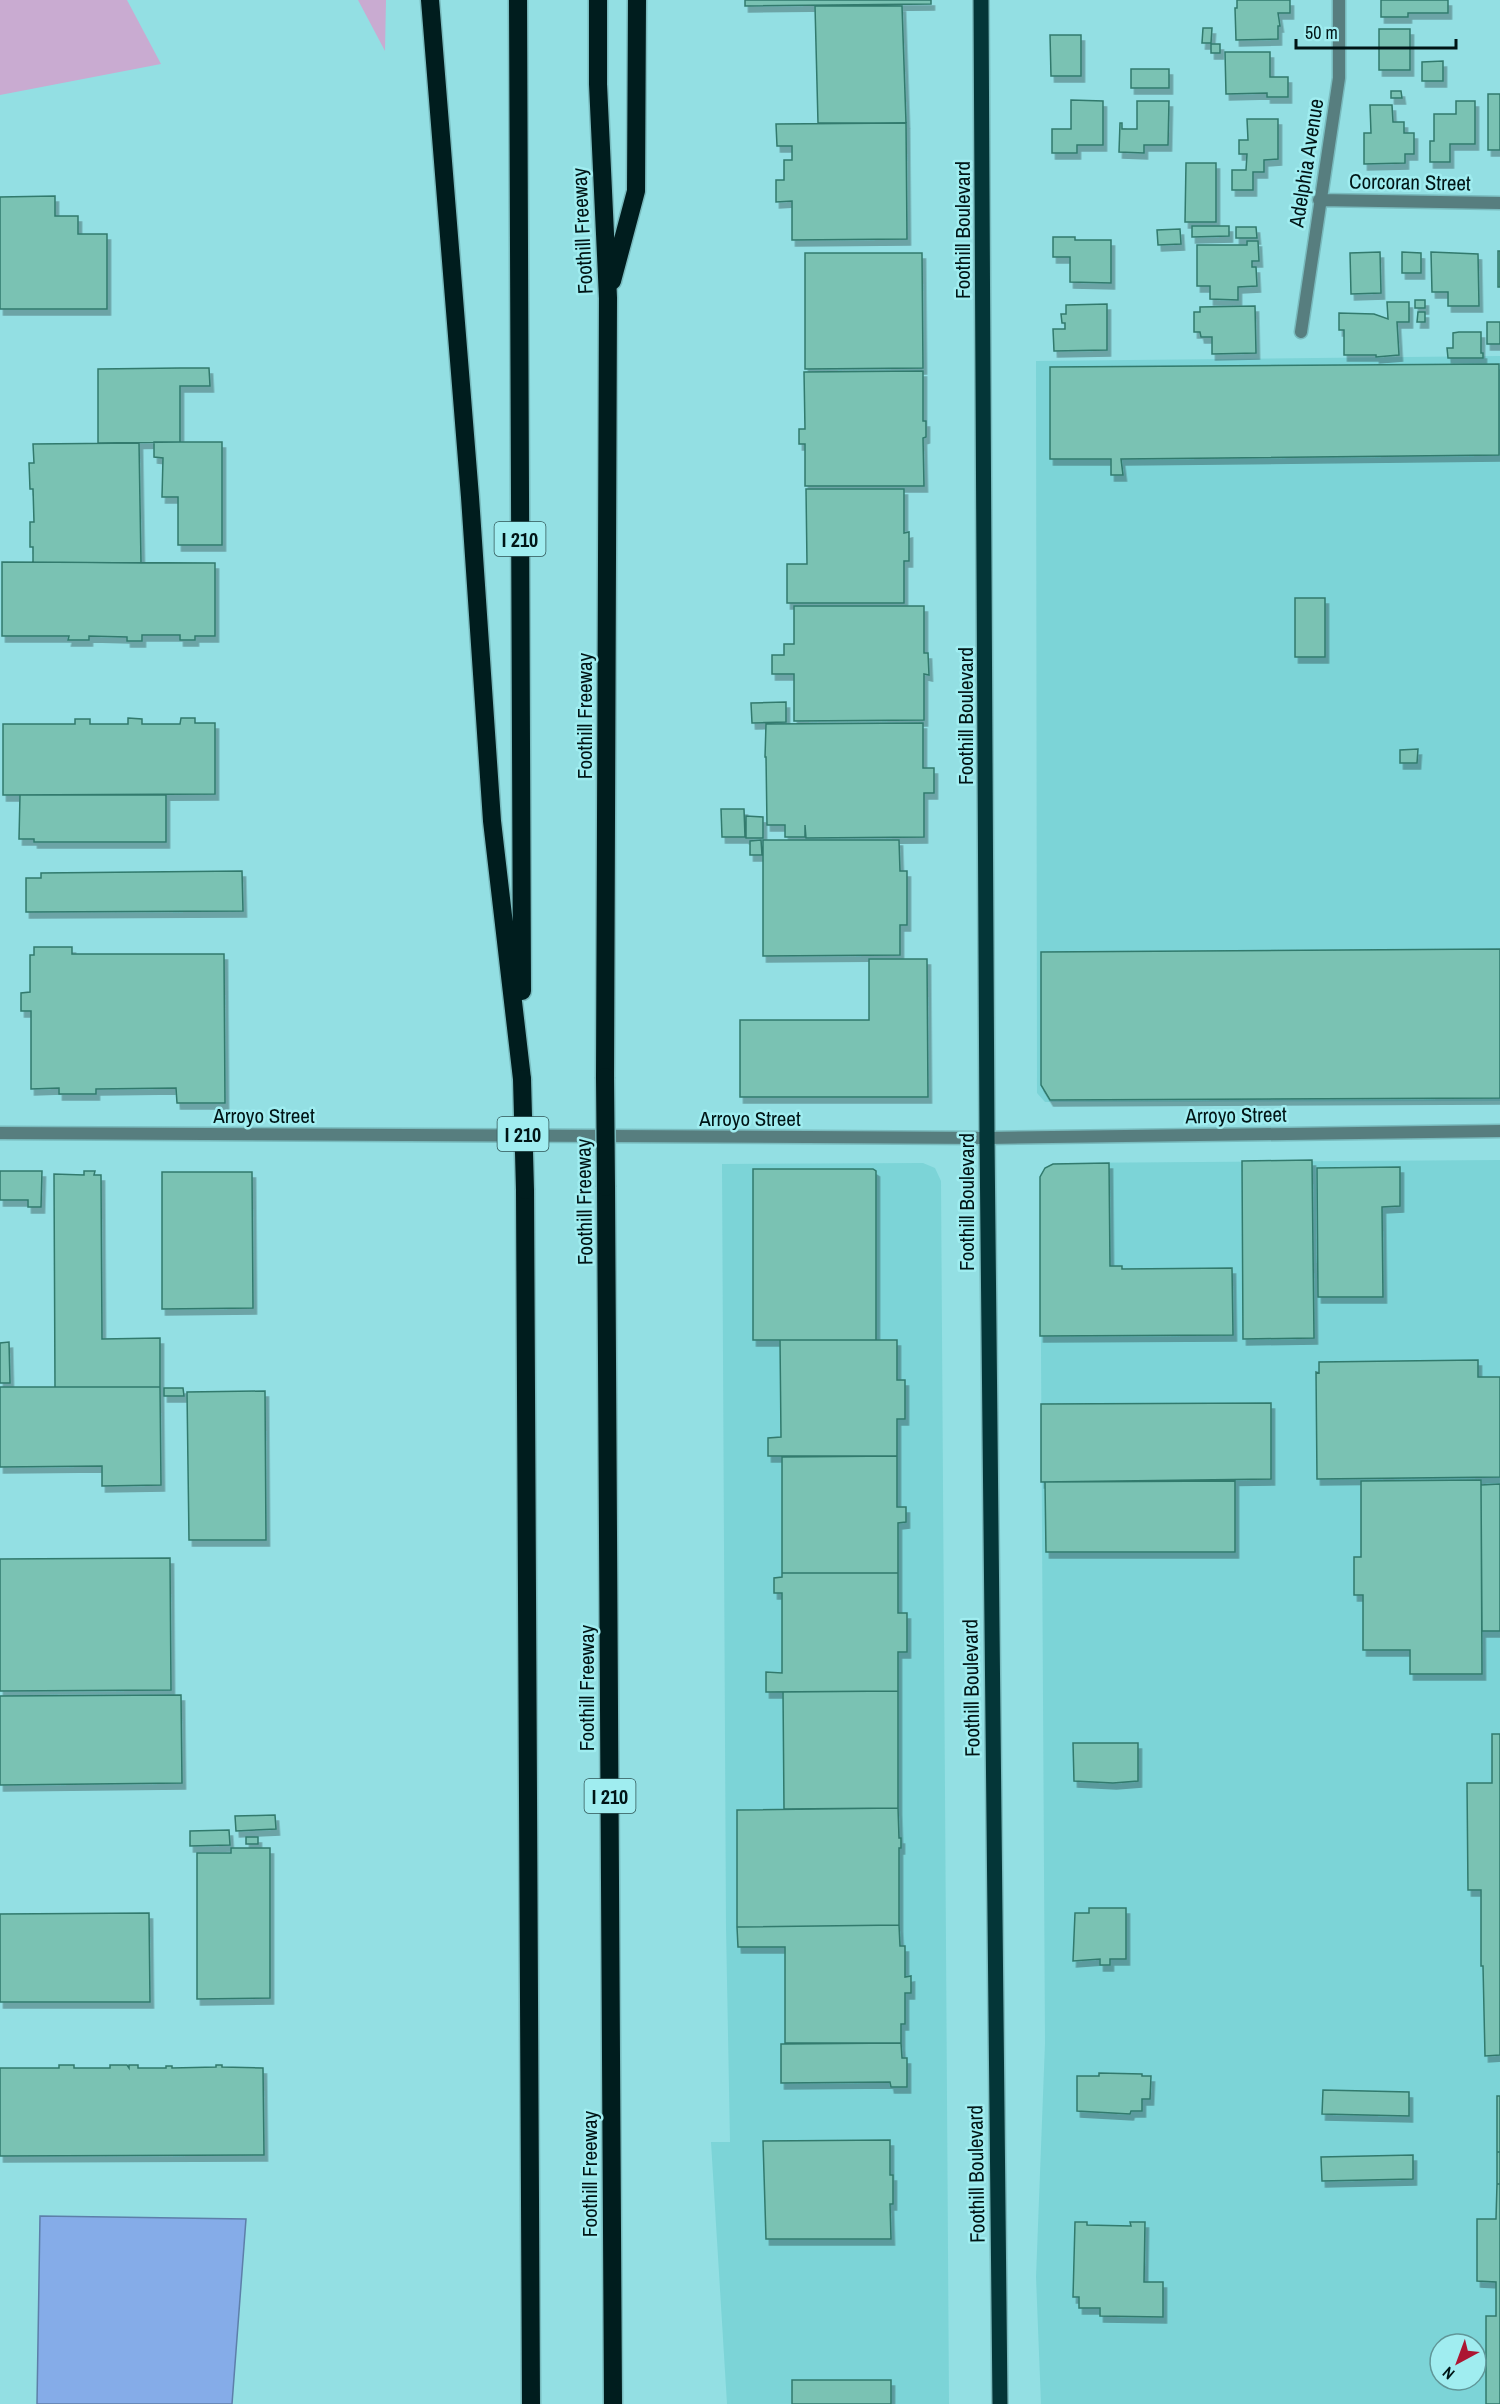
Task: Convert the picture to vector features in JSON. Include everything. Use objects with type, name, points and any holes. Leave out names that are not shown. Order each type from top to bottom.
[{"type":"highway","points":[[430,0],[470,497],[492,821],[522,1078]]},
{"type":"highway","name":"I 210","points":[[518,0],[522,1078],[525,1190],[531,2404]]},
{"type":"highway","name":"Foothill Freeway","points":[[598,0],[598,84],[608,298],[605,1077],[613,2404]]},
{"type":"highway","points":[[608,298],[636,191],[637,0]]},
{"type":"main road","name":"Foothill Boulevard","points":[[981,0],[987,1138],[1000,2404]]},
{"type":"street","name":"Adelphia Avenue","points":[[1301,332],[1339,78],[1339,0]]},
{"type":"street","name":"Corcoran Street","points":[[1319,200],[1500,203]]},
{"type":"street","name":"Arroyo Street","points":[[0,1133],[987,1138],[1500,1131]]},
{"type":"shaded area","points":[[0,0],[127,0],[161,64],[0,95]]},
{"type":"shaded area","points":[[358,0],[386,0],[385,51]]},
{"type":"shaded area","points":[[1500,356],[1500,1101],[1045,1102],[1037,1093],[1036,361]]},
{"type":"shaded area","points":[[1500,1160],[1500,2404],[1041,2404],[1036,2277],[1045,2043],[1040,1177],[1045,1168],[1057,1163]]},
{"type":"shaded area","points":[[923,1163],[935,1168],[941,1181],[949,2404],[727,2404],[711,2142],[730,2142],[726,1927],[722,1164]]},
{"type":"shaded area","points":[[40,2216],[246,2219],[232,2404],[37,2404]]},
{"type":"building","points":[[745,0],[931,0],[931,4],[745,6]]},
{"type":"building","points":[[1237,0],[1290,0],[1290,13],[1278,13],[1280,26],[1278,26],[1278,39],[1236,40]]},
{"type":"building","points":[[1381,0],[1448,0],[1448,13],[1408,13],[1408,17],[1381,17]]},
{"type":"building","points":[[815,6],[902,6],[906,123],[818,123]]},
{"type":"building","points":[[1203,28],[1212,28],[1211,43],[1202,43]]},
{"type":"building","points":[[1379,29],[1410,29],[1410,70],[1379,70]]},
{"type":"building","points":[[1050,35],[1081,35],[1081,76],[1051,76]]},
{"type":"building","points":[[1211,44],[1220,44],[1220,53],[1211,53]]},
{"type":"building","points":[[1225,52],[1270,52],[1270,77],[1288,77],[1288,97],[1267,97],[1267,93],[1226,94]]},
{"type":"building","points":[[1443,61],[1443,81],[1422,81],[1422,62]]},
{"type":"building","points":[[1131,69],[1169,69],[1169,88],[1131,88]]},
{"type":"building","points":[[1391,91],[1401,91],[1402,98],[1391,98]]},
{"type":"building","points":[[1488,94],[1500,94],[1500,150],[1488,150]]},
{"type":"building","points":[[1071,100],[1103,101],[1103,145],[1077,145],[1077,153],[1052,153],[1052,129],[1071,129]]},
{"type":"building","points":[[1137,101],[1169,101],[1168,145],[1144,145],[1144,153],[1119,152],[1120,123],[1122,123],[1122,129],[1137,129]]},
{"type":"building","points":[[1456,101],[1475,101],[1475,144],[1450,144],[1450,162],[1430,162],[1430,141],[1434,141],[1434,114],[1456,114]]},
{"type":"building","points":[[1370,105],[1392,105],[1393,122],[1404,122],[1404,133],[1414,133],[1414,154],[1405,154],[1405,163],[1364,164],[1364,133],[1371,133]]},
{"type":"building","points":[[1247,119],[1278,119],[1278,159],[1264,160],[1264,172],[1253,172],[1253,190],[1232,190],[1232,170],[1246,170],[1247,154],[1239,154],[1239,140],[1248,140]]},
{"type":"building","points":[[906,123],[907,239],[792,240],[792,201],[776,202],[776,180],[784,180],[784,160],[792,160],[792,146],[777,146],[776,124]]},
{"type":"building","points":[[1186,163],[1216,163],[1216,222],[1185,222]]},
{"type":"building","points":[[55,196],[55,216],[78,216],[78,234],[107,234],[107,309],[0,309],[0,197]]},
{"type":"building","points":[[1192,226],[1229,226],[1229,236],[1192,237]]},
{"type":"building","points":[[1236,227],[1256,227],[1257,238],[1236,238]]},
{"type":"building","points":[[1180,229],[1181,244],[1158,245],[1157,230]]},
{"type":"building","points":[[1053,237],[1075,237],[1075,240],[1111,240],[1111,283],[1070,282],[1070,257],[1053,257]]},
{"type":"building","points":[[1247,241],[1258,241],[1259,261],[1252,261],[1252,267],[1256,267],[1257,286],[1238,287],[1238,300],[1210,299],[1210,286],[1197,286],[1197,245],[1247,245]]},
{"type":"building","points":[[1498,251],[1500,251],[1500,287],[1498,287]]},
{"type":"building","points":[[1380,252],[1381,293],[1351,294],[1350,253]]},
{"type":"building","points":[[1402,252],[1421,253],[1421,273],[1402,273]]},
{"type":"building","points":[[1431,252],[1478,254],[1479,306],[1448,306],[1448,292],[1432,292]]},
{"type":"building","points":[[805,253],[922,253],[923,368],[805,369]]},
{"type":"building","points":[[1415,300],[1425,300],[1425,308],[1415,308]]},
{"type":"building","points":[[1387,302],[1409,302],[1409,322],[1397,322],[1399,355],[1376,357],[1376,355],[1344,355],[1344,330],[1339,330],[1339,313],[1374,314],[1388,319]]},
{"type":"building","points":[[1107,304],[1107,350],[1054,351],[1053,329],[1065,329],[1061,314],[1066,314],[1066,305]]},
{"type":"building","points":[[1255,306],[1256,353],[1212,354],[1212,337],[1201,337],[1200,332],[1194,332],[1194,312],[1200,312],[1200,307]]},
{"type":"building","points":[[1418,312],[1425,312],[1425,322],[1417,322]]},
{"type":"building","points":[[1487,322],[1500,322],[1500,344],[1487,344]]},
{"type":"building","points":[[1481,332],[1483,358],[1448,358],[1447,348],[1453,348],[1453,333]]},
{"type":"building","points":[[1499,364],[1499,455],[1121,459],[1123,475],[1111,475],[1111,459],[1050,459],[1050,367]]},
{"type":"building","points":[[209,368],[210,386],[180,386],[180,442],[98,443],[98,369]]},
{"type":"building","points":[[923,371],[923,421],[926,421],[926,437],[923,438],[924,486],[805,486],[805,444],[799,444],[799,429],[805,429],[804,372]]},
{"type":"building","points":[[154,442],[222,442],[222,545],[178,545],[178,497],[162,497],[163,458],[154,457]]},
{"type":"building","points":[[139,443],[141,563],[33,562],[33,547],[30,547],[30,522],[34,522],[33,489],[30,489],[29,463],[34,463],[33,444]]},
{"type":"building","points":[[806,489],[904,489],[904,533],[909,532],[909,561],[904,561],[904,603],[787,603],[787,564],[807,564]]},
{"type":"building","points":[[2,562],[215,563],[215,636],[195,636],[195,640],[180,640],[180,635],[142,635],[142,641],[127,641],[127,637],[89,636],[89,640],[68,640],[69,636],[2,636]]},
{"type":"building","points":[[1295,598],[1325,598],[1325,657],[1295,657]]},
{"type":"building","points":[[794,606],[924,606],[924,653],[928,653],[929,675],[924,674],[924,720],[794,721],[794,674],[772,674],[772,655],[784,655],[784,644],[794,644]]},
{"type":"building","points":[[786,702],[786,722],[752,723],[751,703]]},
{"type":"building","points":[[128,718],[142,719],[142,724],[180,724],[181,718],[195,718],[195,723],[215,723],[215,794],[3,795],[3,724],[75,724],[75,719],[90,719],[90,724],[128,724]]},
{"type":"building","points":[[923,723],[923,768],[934,768],[934,793],[924,793],[924,837],[806,838],[805,825],[805,837],[785,837],[785,825],[767,825],[766,724]]},
{"type":"building","points":[[1418,749],[1417,763],[1400,763],[1400,750]]},
{"type":"building","points":[[20,795],[166,795],[166,842],[34,842],[34,839],[19,839]]},
{"type":"building","points":[[721,809],[744,809],[745,837],[722,837]]},
{"type":"building","points":[[746,816],[763,817],[763,838],[746,838]]},
{"type":"building","points":[[761,840],[762,855],[750,855],[750,841]]},
{"type":"building","points":[[763,840],[899,840],[900,871],[907,871],[907,925],[900,925],[900,955],[763,956]]},
{"type":"building","points":[[242,871],[243,911],[26,912],[26,878],[41,878],[41,873]]},
{"type":"building","points":[[34,947],[72,947],[72,954],[224,954],[225,1103],[177,1103],[176,1088],[96,1089],[96,1094],[59,1094],[59,1088],[31,1089],[31,1011],[21,1011],[21,993],[30,992],[30,955],[34,955]]},
{"type":"building","points":[[1500,949],[1500,1098],[1050,1100],[1041,1085],[1041,952]]},
{"type":"building","points":[[869,959],[927,959],[928,1097],[740,1097],[740,1020],[869,1020]]},
{"type":"building","points":[[1312,1160],[1314,1338],[1243,1339],[1242,1161]]},
{"type":"building","points":[[1109,1163],[1110,1266],[1122,1266],[1122,1269],[1232,1268],[1233,1335],[1040,1336],[1040,1177],[1045,1168],[1053,1164]]},
{"type":"building","points":[[1400,1167],[1400,1206],[1382,1207],[1383,1297],[1318,1297],[1317,1168]]},
{"type":"building","points":[[753,1169],[873,1169],[876,1171],[876,1340],[753,1340]]},
{"type":"building","points":[[0,1171],[42,1171],[41,1207],[28,1207],[28,1200],[0,1200]]},
{"type":"building","points":[[84,1171],[95,1171],[94,1175],[101,1175],[102,1339],[160,1338],[160,1387],[55,1387],[54,1174],[84,1175]]},
{"type":"building","points":[[162,1172],[252,1172],[253,1308],[162,1309]]},
{"type":"building","points":[[780,1340],[897,1340],[897,1380],[905,1380],[905,1419],[897,1419],[897,1456],[768,1456],[768,1438],[781,1437]]},
{"type":"building","points":[[9,1342],[10,1383],[0,1383],[0,1343]]},
{"type":"building","points":[[1478,1360],[1478,1377],[1500,1377],[1500,1477],[1317,1479],[1316,1372],[1319,1373],[1319,1362]]},
{"type":"building","points":[[0,1387],[160,1387],[161,1485],[102,1486],[102,1466],[0,1467]]},
{"type":"building","points":[[164,1388],[183,1388],[184,1396],[164,1396]]},
{"type":"building","points":[[265,1391],[266,1540],[189,1540],[187,1392]]},
{"type":"building","points":[[1271,1403],[1271,1479],[1041,1482],[1041,1404]]},
{"type":"building","points":[[897,1456],[897,1507],[906,1507],[906,1522],[898,1523],[898,1573],[782,1573],[782,1457]]},
{"type":"building","points":[[1481,1480],[1482,1674],[1410,1674],[1410,1650],[1363,1650],[1363,1595],[1354,1595],[1354,1557],[1361,1557],[1361,1481]]},
{"type":"building","points":[[1235,1481],[1235,1552],[1046,1552],[1045,1482]]},
{"type":"building","points":[[1500,1484],[1500,1631],[1482,1631],[1481,1485]]},
{"type":"building","points":[[170,1558],[171,1690],[0,1691],[0,1559]]},
{"type":"building","points":[[782,1573],[898,1573],[898,1613],[907,1613],[907,1652],[898,1652],[898,1691],[766,1692],[766,1672],[782,1673],[782,1593],[774,1593],[774,1578],[782,1577]]},
{"type":"building","points":[[898,1691],[898,1808],[784,1809],[783,1692]]},
{"type":"building","points":[[181,1695],[182,1783],[0,1785],[0,1696]]},
{"type":"building","points":[[1492,1734],[1500,1734],[1500,2055],[1485,2056],[1483,1966],[1481,1966],[1481,1890],[1468,1890],[1467,1783],[1492,1783]]},
{"type":"building","points":[[1073,1743],[1138,1743],[1138,1781],[1113,1783],[1074,1781]]},
{"type":"building","points":[[898,1808],[899,1838],[901,1838],[899,1925],[737,1927],[737,1810]]},
{"type":"building","points":[[275,1815],[276,1829],[236,1831],[235,1816]]},
{"type":"building","points":[[229,1830],[230,1845],[190,1846],[190,1831]]},
{"type":"building","points":[[246,1837],[258,1837],[258,1844],[246,1844]]},
{"type":"building","points":[[231,1848],[270,1848],[270,1998],[197,1999],[197,1853],[231,1853]]},
{"type":"building","points":[[1089,1908],[1126,1908],[1126,1959],[1110,1959],[1110,1965],[1100,1965],[1100,1959],[1073,1961],[1075,1913],[1089,1913]]},
{"type":"building","points":[[149,1913],[150,2002],[0,2002],[0,1914]]},
{"type":"building","points":[[899,1925],[900,1946],[905,1946],[905,1977],[911,1976],[911,1993],[905,1993],[905,2024],[901,2024],[901,2043],[785,2043],[785,1947],[738,1947],[737,1927]]},
{"type":"building","points":[[901,2043],[902,2058],[907,2058],[907,2087],[891,2087],[890,2082],[781,2083],[781,2044]]},
{"type":"building","points":[[59,2065],[74,2065],[74,2068],[110,2068],[110,2065],[127,2065],[129,2068],[129,2065],[138,2065],[138,2068],[172,2066],[172,2068],[222,2065],[222,2067],[263,2068],[264,2155],[0,2156],[0,2068],[59,2068]]},
{"type":"building","points":[[1099,2073],[1151,2076],[1150,2099],[1142,2099],[1142,2111],[1131,2111],[1130,2114],[1077,2111],[1077,2076],[1099,2076]]},
{"type":"building","points":[[1323,2090],[1409,2092],[1409,2116],[1322,2114]]},
{"type":"building","points":[[1497,2096],[1500,2096],[1500,2152],[1497,2152]]},
{"type":"building","points":[[890,2140],[890,2175],[893,2175],[893,2204],[890,2204],[891,2239],[766,2239],[763,2141]]},
{"type":"building","points":[[1497,2152],[1500,2152],[1500,2184],[1497,2184]]},
{"type":"building","points":[[1413,2155],[1413,2179],[1322,2181],[1321,2157]]},
{"type":"building","points":[[1497,2184],[1500,2184],[1500,2404],[1486,2404],[1488,2332],[1486,2332],[1486,2316],[1496,2316],[1496,2282],[1477,2281],[1477,2219],[1496,2219]]},
{"type":"building","points":[[1075,2222],[1087,2222],[1087,2225],[1131,2226],[1130,2222],[1145,2222],[1144,2282],[1163,2282],[1163,2317],[1100,2316],[1100,2308],[1079,2308],[1079,2297],[1073,2297]]},
{"type":"building","points":[[792,2380],[891,2380],[891,2404],[792,2404]]}]
